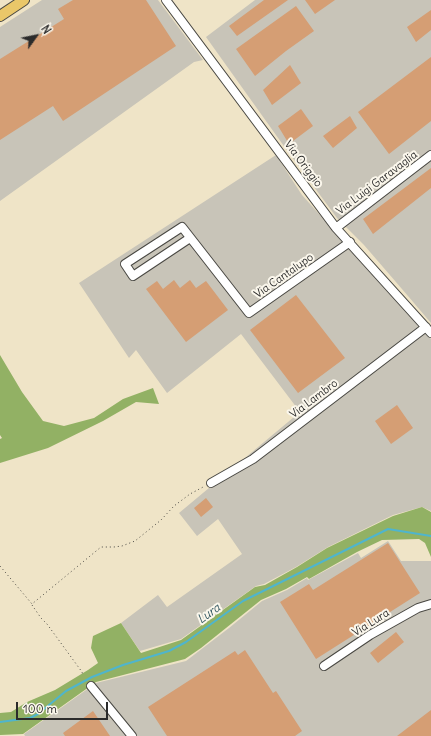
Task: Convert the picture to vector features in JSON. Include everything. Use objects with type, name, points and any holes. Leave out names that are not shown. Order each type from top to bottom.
[{"type":"main road","points":[[0,16],[24,0]]},
{"type":"street","name":"Via Origgio","points":[[166,0],[336,228],[428,330]]},
{"type":"street","name":"Via Luigi Garavaglia","points":[[336,228],[431,155]]},
{"type":"street","name":"Via Cantalupo","points":[[190,238],[134,276],[125,264],[182,227],[250,313],[350,242]]},
{"type":"street","name":"Via Lambro","points":[[211,483],[253,459],[428,330]]},
{"type":"street","name":"Via Lura","points":[[324,666],[418,608],[431,604]]},
{"type":"street","points":[[91,686],[132,736]]},
{"type":"path","points":[[32,604],[101,547],[122,546],[135,541],[161,520],[174,506],[190,494],[211,483]]},
{"type":"path","points":[[0,566],[32,604],[82,672],[83,676]]},
{"type":"shaded area","points":[[42,0],[158,0],[203,60],[194,62],[0,201],[0,27]]},
{"type":"shaded area","points":[[255,0],[431,0],[431,323],[364,245],[337,218],[206,37]]},
{"type":"shaded area","points":[[276,155],[302,195],[431,339],[431,511],[422,507],[393,515],[328,547],[296,567],[264,584],[256,586],[181,639],[140,651],[121,623],[158,595],[167,607],[242,554],[218,519],[197,536],[179,513],[300,412],[241,334],[167,393],[136,350],[129,358],[79,283]]},
{"type":"shaded area","points":[[388,541],[401,561],[431,561],[431,736],[25,736],[24,734],[96,683],[186,661],[262,601],[287,590],[307,578],[308,580],[358,553],[361,558]]},
{"type":"green space","points":[[0,355],[22,392],[43,421],[64,426],[94,418],[123,399],[153,388],[159,404],[136,402],[103,421],[48,448],[0,463],[0,439],[2,438],[0,435]]},
{"type":"green space","points":[[422,507],[431,512],[431,557],[425,543],[419,539],[382,540],[309,579],[307,577],[286,589],[261,600],[185,659],[96,682],[23,734],[0,735],[0,713],[11,712],[27,702],[55,690],[98,663],[91,648],[93,636],[121,623],[141,653],[181,640],[255,587],[265,585],[327,548],[393,516]]},
{"type":"building","points":[[73,0],[146,0],[176,46],[63,121],[53,106],[0,140],[0,59],[64,19],[58,9]]},
{"type":"building","points":[[264,0],[288,0],[237,36],[229,26]]},
{"type":"building","points":[[305,0],[335,0],[315,14]]},
{"type":"building","points":[[296,6],[314,31],[255,76],[236,49]]},
{"type":"building","points":[[431,10],[431,30],[416,42],[407,27]]},
{"type":"building","points":[[431,57],[431,121],[389,154],[358,112]]},
{"type":"building","points":[[290,65],[301,83],[272,105],[263,90]]},
{"type":"building","points":[[301,109],[313,126],[289,144],[278,126]]},
{"type":"building","points":[[350,116],[357,128],[333,148],[323,136]]},
{"type":"building","points":[[431,168],[431,188],[373,234],[363,219]]},
{"type":"building","points":[[174,280],[180,288],[190,280],[196,288],[206,281],[228,310],[186,342],[146,289],[157,281],[163,289]]},
{"type":"building","points":[[296,295],[345,358],[298,393],[250,330]]},
{"type":"building","points":[[397,405],[413,428],[391,444],[375,421]]},
{"type":"building","points":[[206,498],[213,507],[201,517],[194,508]]},
{"type":"building","points":[[388,543],[420,593],[316,659],[280,602],[309,584],[313,590]]},
{"type":"building","points":[[396,632],[404,642],[378,663],[370,653]]},
{"type":"building","points":[[245,650],[273,693],[276,691],[302,731],[295,736],[167,736],[148,707],[235,651],[238,655]]},
{"type":"building","points":[[431,710],[431,736],[397,736]]},
{"type":"building","points":[[93,711],[110,736],[65,736],[63,733]]},
{"type":"waterway","name":"Lura","points":[[0,722],[30,718],[38,714],[66,691],[92,677],[123,665],[169,651],[186,642],[243,601],[388,529],[431,536]]}]
